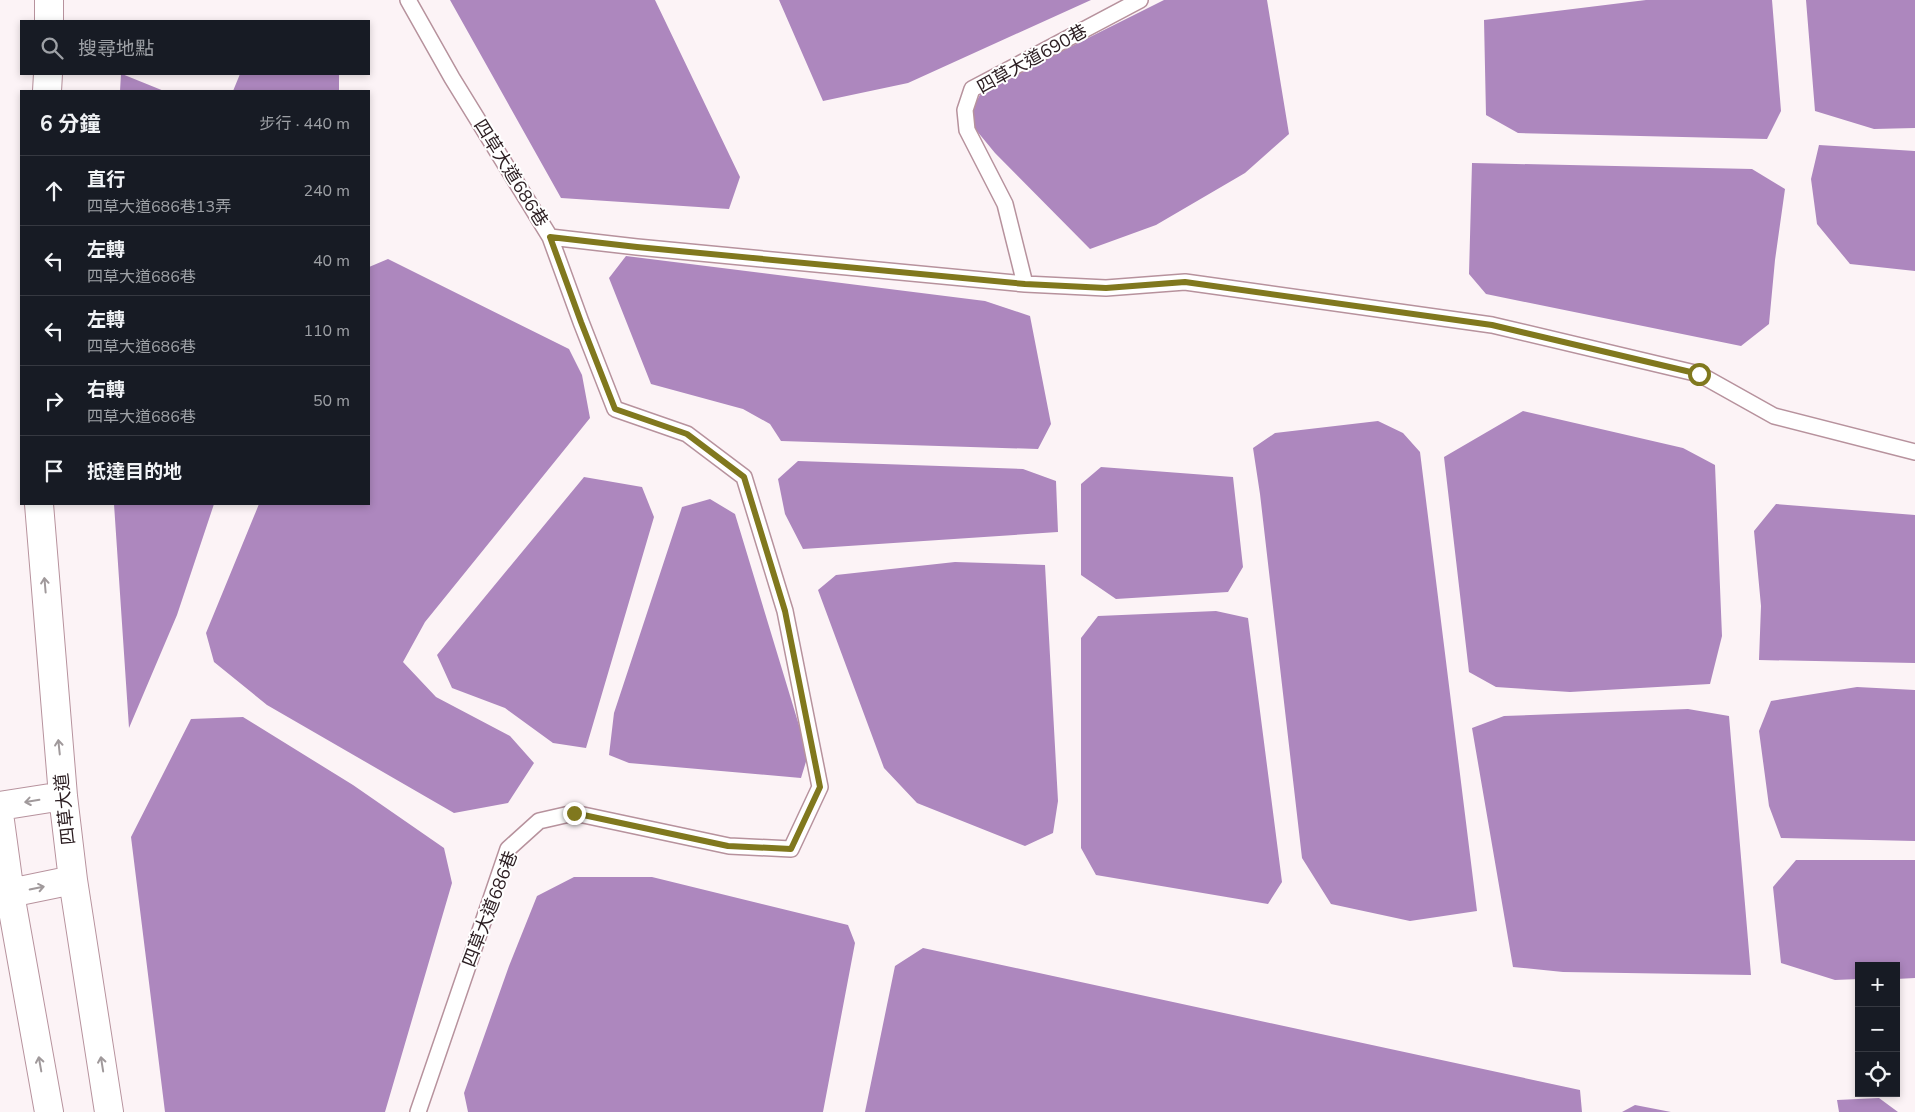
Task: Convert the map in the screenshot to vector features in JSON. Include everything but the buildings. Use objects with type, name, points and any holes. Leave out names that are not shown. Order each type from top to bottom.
[{"type":"street","points":[[49,0],[49,20]]},
{"type":"street","points":[[47,90],[48,75]]},
{"type":"street","name":"四草大道","points":[[39,505],[63,796],[73,880],[109,1112]]},
{"type":"street","points":[[0,806],[63,796]]},
{"type":"street","points":[[0,821],[5,894],[49,1112]]},
{"type":"street","points":[[5,894],[73,880]]},
{"type":"lane","name":"四草大道686巷","points":[[408,0],[452,78],[550,237],[615,409],[687,434],[744,477],[785,611],[820,787],[791,849],[728,846],[574,813],[539,821],[508,849],[418,1112]]},
{"type":"lane","name":"四草大道690巷","points":[[1025,284],[1005,204],[967,130],[965,110],[972,89],[1140,0]]},
{"type":"lane","points":[[550,237],[1025,284],[1106,288],[1185,282],[1492,325],[1699,374],[1774,416],[1915,452]]},
{"type":"shaded area","points":[[450,0],[655,0],[740,177],[729,209],[561,198]]},
{"type":"shaded area","points":[[779,0],[1091,0],[908,83],[823,101]]},
{"type":"shaded area","points":[[1164,0],[1267,0],[1289,134],[1245,173],[1156,225],[1090,249],[995,153],[967,119],[982,91]]},
{"type":"shaded area","points":[[1646,0],[1772,0],[1781,111],[1767,139],[1518,133],[1486,115],[1484,20]]},
{"type":"shaded area","points":[[1806,0],[1915,0],[1915,128],[1874,129],[1815,111]]},
{"type":"shaded area","points":[[121,75],[124,75],[162,90],[120,90]]},
{"type":"shaded area","points":[[240,75],[339,75],[339,90],[233,90]]},
{"type":"shaded area","points":[[1819,145],[1915,151],[1915,271],[1850,264],[1817,224],[1811,179]]},
{"type":"shaded area","points":[[1472,163],[1752,169],[1785,189],[1775,260],[1769,324],[1741,346],[1486,294],[1469,274]]},
{"type":"shaded area","points":[[626,256],[985,301],[1030,316],[1051,424],[1038,449],[781,441],[770,424],[743,409],[651,384],[609,278]]},
{"type":"shaded area","points":[[388,259],[569,349],[582,375],[590,418],[425,622],[403,662],[436,697],[510,736],[534,763],[508,803],[454,813],[267,705],[214,662],[206,633],[259,505],[370,505],[370,267]]},
{"type":"shaded area","points":[[1523,411],[1683,448],[1715,465],[1722,636],[1710,684],[1570,692],[1496,687],[1469,672],[1444,457]]},
{"type":"shaded area","points":[[1378,421],[1403,433],[1420,452],[1477,911],[1410,921],[1331,904],[1302,858],[1253,448],[1275,433]]},
{"type":"shaded area","points":[[798,461],[1023,469],[1056,481],[1058,532],[803,549],[785,514],[778,479]]},
{"type":"shaded area","points":[[1101,467],[1233,477],[1243,567],[1228,592],[1116,599],[1081,575],[1081,484]]},
{"type":"shaded area","points":[[584,477],[642,487],[654,517],[586,748],[553,743],[505,708],[452,688],[437,655]]},
{"type":"shaded area","points":[[710,499],[735,514],[808,755],[801,778],[629,763],[609,755],[614,713],[682,507]]},
{"type":"shaded area","points":[[1776,504],[1915,515],[1915,663],[1759,660],[1761,606],[1754,531]]},
{"type":"shaded area","points":[[114,505],[214,505],[177,615],[129,728]]},
{"type":"shaded area","points":[[955,562],[1045,565],[1058,801],[1053,833],[1025,846],[917,803],[884,768],[818,590],[836,575]]},
{"type":"shaded area","points":[[1216,611],[1248,618],[1282,882],[1268,904],[1096,875],[1081,848],[1081,638],[1098,616]]},
{"type":"shaded area","points":[[1857,687],[1915,690],[1915,841],[1781,838],[1769,806],[1759,731],[1771,701]]},
{"type":"shaded area","points":[[1688,709],[1729,716],[1751,975],[1563,972],[1513,967],[1472,728],[1504,716]]},
{"type":"shaded area","points":[[243,717],[353,785],[444,848],[452,883],[385,1112],[165,1112],[131,837],[191,719]]},
{"type":"shaded area","points":[[1796,860],[1915,860],[1915,978],[1900,979],[1900,962],[1855,962],[1855,979],[1835,980],[1781,963],[1773,887]]},
{"type":"shaded area","points":[[574,877],[652,877],[848,925],[855,943],[823,1112],[468,1112],[464,1093],[509,966],[537,896]]},
{"type":"shaded area","points":[[923,948],[1580,1090],[1582,1112],[865,1112],[895,966]]},
{"type":"shaded area","points":[[1879,1098],[1898,1112],[1839,1112],[1837,1100]]},
{"type":"shaded area","points":[[1635,1105],[1671,1112],[1622,1112]]},
{"type":"route","points":[[574,813],[728,846],[791,849],[820,787],[785,611],[744,477],[687,434],[615,409],[550,237],[1025,284],[1106,288],[1185,282],[1492,325],[1699,374]]}]
